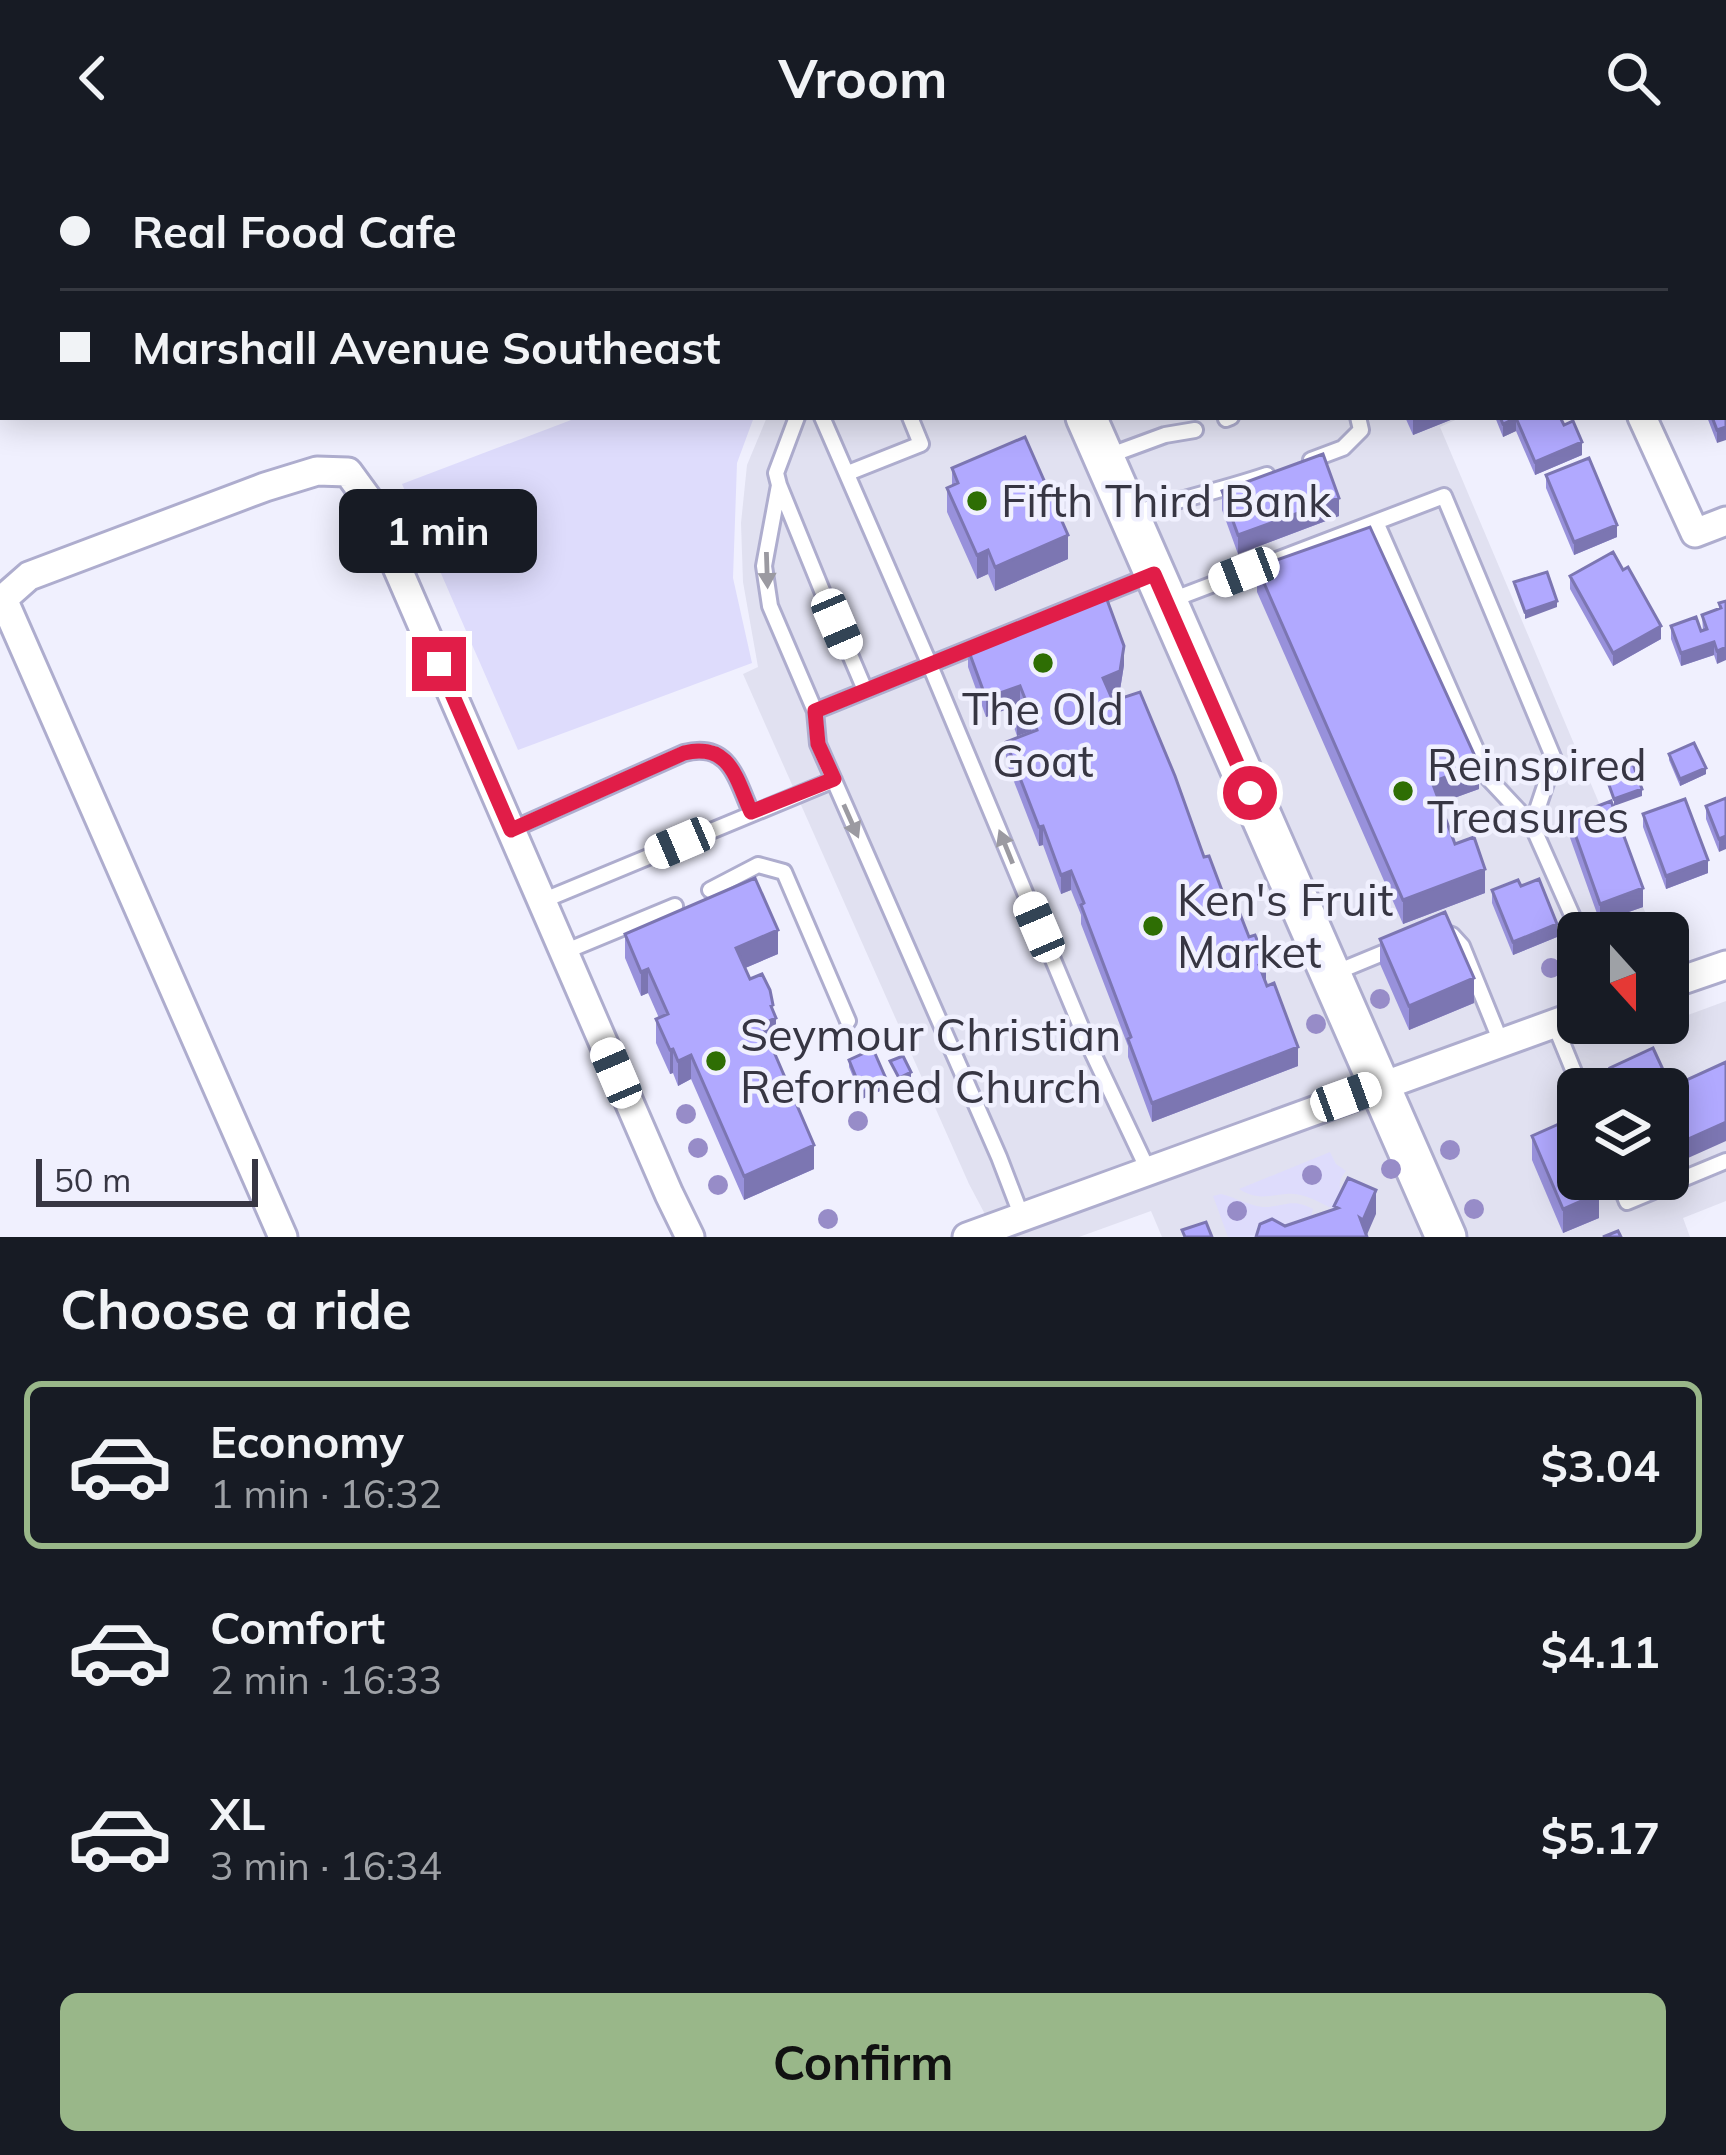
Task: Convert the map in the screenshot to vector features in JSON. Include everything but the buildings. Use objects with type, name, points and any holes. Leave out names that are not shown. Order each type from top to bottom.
[{"type":"main road","points":[[1087,420],[1446,1237]]},
{"type":"street","points":[[1643,420],[1695,533],[1726,521]]},
{"type":"street","points":[[283,1237],[4,599],[29,576],[317,472],[348,472],[367,498],[690,1237]]},
{"type":"street","points":[[1689,978],[1726,966]]},
{"type":"street","points":[[967,1237],[1557,1022]]},
{"type":"lane","points":[[796,420],[776,472],[823,593]]},
{"type":"lane","points":[[823,420],[1087,1040],[1148,1170]]},
{"type":"lane","points":[[848,472],[921,444],[911,420]]},
{"type":"lane","points":[[1302,463],[1343,448],[1361,430],[1359,420]]},
{"type":"lane","points":[[1103,457],[1165,435],[1195,430]]},
{"type":"lane","points":[[1128,514],[1282,470]]},
{"type":"lane","points":[[779,485],[764,566],[770,605],[815,711],[818,744],[1022,1216]]},
{"type":"lane","points":[[815,711],[929,663],[1376,522],[1444,496],[1554,759],[1532,825]]},
{"type":"lane","points":[[1376,522],[1489,779],[1532,825],[1571,912]]},
{"type":"lane","points":[[837,624],[866,690]]},
{"type":"lane","points":[[511,830],[701,749],[715,752],[732,768],[751,812]]},
{"type":"lane","points":[[542,901],[834,779]]},
{"type":"lane","points":[[710,890],[758,865],[784,872],[848,1021]]},
{"type":"lane","points":[[564,952],[675,907]]},
{"type":"lane","points":[[1420,938],[1446,932],[1462,946],[1501,1042]]},
{"type":"lane","points":[[1330,975],[1404,945]]},
{"type":"lane","points":[[1689,1176],[1726,1161]]},
{"type":"shaded area","points":[[571,420],[753,420],[737,463],[733,578],[752,663],[518,750],[402,484]]},
{"type":"shaded area","points":[[766,420],[1455,420],[1440,427],[1645,912],[1557,912],[1557,1044],[1689,1044],[1689,1015],[1726,1001],[1726,1201],[1683,1218],[1690,1237],[1162,1237],[1151,1211],[1079,1237],[997,1237],[969,1184],[743,674],[758,667],[743,582],[741,523],[747,465]]},
{"type":"shaded area","points":[[1330,1152],[1346,1171],[1340,1185],[1346,1198],[1333,1209],[1299,1195],[1256,1196],[1239,1189]]},
{"type":"shaded area","points":[[1221,1194],[1262,1207],[1293,1203],[1313,1209],[1310,1220],[1323,1237],[1228,1237],[1213,1196]]},
{"type":"place","name":"Fifth Third Bank","points":[[977,501]]},
{"type":"place","name":"The Old Goat","points":[[1043,663]]},
{"type":"place","name":"Reinspired Treasures","points":[[1403,791]]},
{"type":"place","name":"Ken's Fruit Market","points":[[1153,926]]},
{"type":"place","name":"Seymour Christian Reformed Church","points":[[716,1061]]},
{"type":"route","points":[[439,664],[511,830],[701,749],[715,752],[732,768],[751,812],[834,779],[818,744],[815,711],[1154,574],[1250,793]]}]
